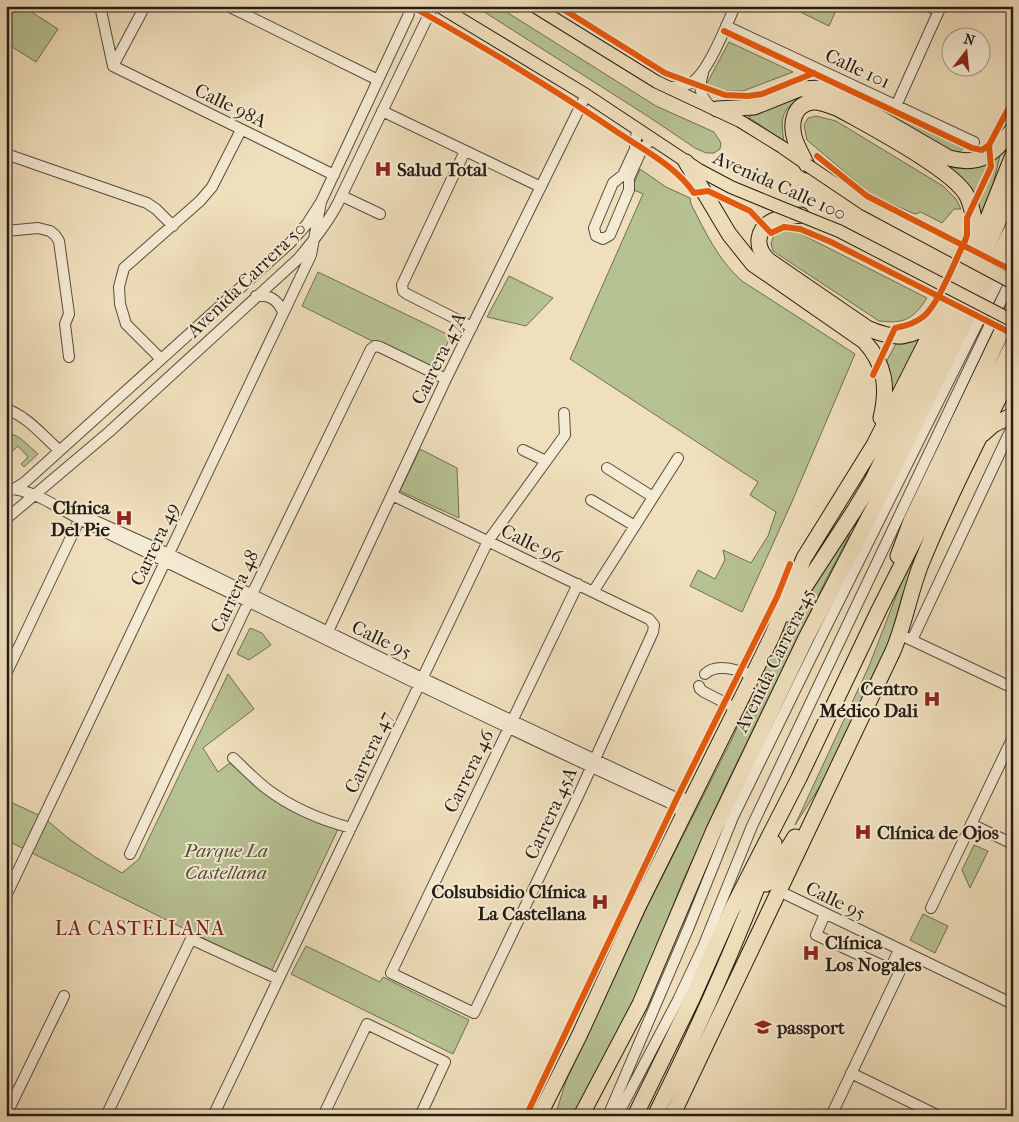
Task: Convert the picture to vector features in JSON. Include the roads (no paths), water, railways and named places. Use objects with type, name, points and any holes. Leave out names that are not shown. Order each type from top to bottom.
[{"type":"highway","points":[[713,107],[754,107],[799,89],[822,88],[842,96],[949,158],[972,162],[981,160],[999,146],[1013,129]]},
{"type":"highway","points":[[807,165],[794,138],[792,123],[796,112],[804,104],[814,102],[839,109],[932,164],[954,181],[966,194],[972,208],[977,241]]},
{"type":"highway","name":"Avenida Carrera 45","points":[[539,1116],[638,907],[772,636],[804,558],[874,445],[977,241],[996,200],[1013,155]]},
{"type":"highway","points":[[686,162],[729,234],[753,264],[864,341],[874,352],[883,374],[884,402],[874,445]]},
{"type":"highway","name":"Avenida Carrera 45","points":[[772,636],[805,588],[872,481],[994,231],[1003,211],[1013,174]]},
{"type":"highway","points":[[802,215],[772,220],[763,227],[759,244],[762,254],[768,260],[867,328],[880,333],[902,336],[917,333],[926,328],[940,315]]},
{"type":"highway","name":"Avenida Carrera 45","points":[[582,1116],[647,989],[714,830],[806,638],[883,490],[1013,227]]},
{"type":"highway","points":[[880,610],[911,521],[1013,308]]},
{"type":"highway","points":[[635,1116],[692,999],[732,909],[1013,344]]},
{"type":"highway","points":[[672,1116],[836,772],[906,637],[920,566],[1013,370]]},
{"type":"highway","points":[[980,437],[993,425],[1013,415]]},
{"type":"highway","points":[[749,913],[836,772]]},
{"type":"highway","points":[[655,1116],[690,1045],[749,913],[798,778]]},
{"type":"highway","points":[[550,1116],[558,1077]]},
{"type":"main road","name":"Avenida Calle 100","points":[[439,6],[586,95],[686,162],[731,187],[839,231],[1013,321]]},
{"type":"main road","name":"Avenida Calle 100","points":[[534,6],[667,87],[713,107],[769,139],[865,204],[1013,283]]},
{"type":"street","points":[[100,6],[113,66]]},
{"type":"street","points":[[113,66],[145,6]]},
{"type":"street","points":[[228,6],[378,80]]},
{"type":"street","name":"Avenida Carrera 50","points":[[10,490],[25,482],[160,358],[290,243],[307,224],[321,202],[334,175],[411,6]]},
{"type":"street","name":"Avenida Carrera 50","points":[[6,519],[109,432],[298,259],[314,240],[328,222],[342,196],[434,6]]},
{"type":"street","points":[[713,107],[703,98],[700,90],[703,72],[735,6]]},
{"type":"street","points":[[896,106],[940,9],[928,6]]},
{"type":"street","name":"Calle 101","points":[[726,26],[974,142]]},
{"type":"street","name":"Calle 98A","points":[[113,66],[334,175]]},
{"type":"street","points":[[667,87],[682,87],[703,72]]},
{"type":"street","name":"Carrera 47A","points":[[326,635],[446,379],[586,95]]},
{"type":"street","points":[[382,111],[541,187]]},
{"type":"street","points":[[637,129],[635,149],[623,176],[613,183],[594,228],[596,236],[603,239],[610,236],[629,190],[629,178],[642,149],[652,139]]},
{"type":"street","points":[[160,358],[126,324],[120,304],[119,287],[124,268],[172,226],[212,187],[242,130]]},
{"type":"street","points":[[465,151],[402,285],[403,291],[407,294],[472,327]]},
{"type":"street","points":[[6,154],[146,203],[156,209],[172,226]]},
{"type":"street","points":[[342,196],[380,214]]},
{"type":"street","name":"Carrera 49","points":[[6,896],[311,255],[321,202]]},
{"type":"street","points":[[6,231],[44,228],[50,231],[58,241],[69,314],[65,324],[69,356]]},
{"type":"street","points":[[601,1116],[637,1046],[688,929],[733,817],[1013,252]]},
{"type":"street","points":[[608,1116],[619,1111],[650,1054],[703,947],[752,826],[1013,276]]},
{"type":"street","points":[[256,296],[273,298],[283,312]]},
{"type":"street","name":"Carrera 48","points":[[130,854],[250,598],[371,349],[375,346],[380,346],[446,379]]},
{"type":"street","points":[[6,409],[13,411],[59,450]]},
{"type":"street","name":"Carrera 47","points":[[214,1116],[488,541],[564,435],[564,413]]},
{"type":"street","points":[[1013,425],[906,637],[1013,688]]},
{"type":"street","points":[[523,450],[546,461]]},
{"type":"street","points":[[593,592],[678,458]]},
{"type":"street","points":[[607,468],[653,497]]},
{"type":"street","name":"Calle 95","points":[[10,490],[35,495],[593,763],[668,802],[684,815]]},
{"type":"street","name":"Calle 96","points":[[392,495],[650,619],[654,625]]},
{"type":"street","points":[[591,500],[635,526]]},
{"type":"street","points":[[6,674],[81,517]]},
{"type":"street","name":"Carrera 46","points":[[474,1013],[390,973],[578,584]]},
{"type":"street","name":"Carrera 45A","points":[[474,1013],[593,763],[653,632],[654,625]]},
{"type":"street","points":[[705,674],[708,671],[720,668],[753,675]]},
{"type":"street","points":[[699,686],[704,692],[737,709]]},
{"type":"street","points":[[931,908],[1013,737]]},
{"type":"street","points":[[233,758],[267,789],[292,804],[325,821],[351,828]]},
{"type":"street","name":"Calle 95","points":[[593,763],[677,798],[692,798]]},
{"type":"street","points":[[971,824],[1013,844]]},
{"type":"street","name":"Calle 95","points":[[779,891],[1013,1004]]},
{"type":"street","points":[[825,914],[816,935],[890,969],[904,952]]},
{"type":"street","points":[[106,1116],[190,939],[278,979]]},
{"type":"street","points":[[831,1116],[904,952]]},
{"type":"street","points":[[6,1114],[64,996]]},
{"type":"street","points":[[323,1116],[367,1024],[445,1062],[420,1116]]},
{"type":"street","points":[[619,1111],[637,1046]]},
{"type":"street","points":[[851,1073],[939,1116]]},
{"type":"place","name":"Salud Total","points":[[383,169]]},
{"type":"place","name":"Clínica Del Pie","points":[[124,518]]},
{"type":"place","name":"Centro Médico Dali","points":[[932,699]]},
{"type":"place","name":"Clínica de Ojos","points":[[863,832]]},
{"type":"place","name":"Colsubsidio Clínica La Castellana","points":[[600,902]]},
{"type":"place","name":"Clínica Los Nogales","points":[[811,953]]},
{"type":"place","name":"passport","points":[[763,1027]]},
{"type":"district","name":"LA CASTELLANA","points":[[140,928]]},
{"type":"park label","name":"Parque La Castellana","points":[[226,861]]}]
